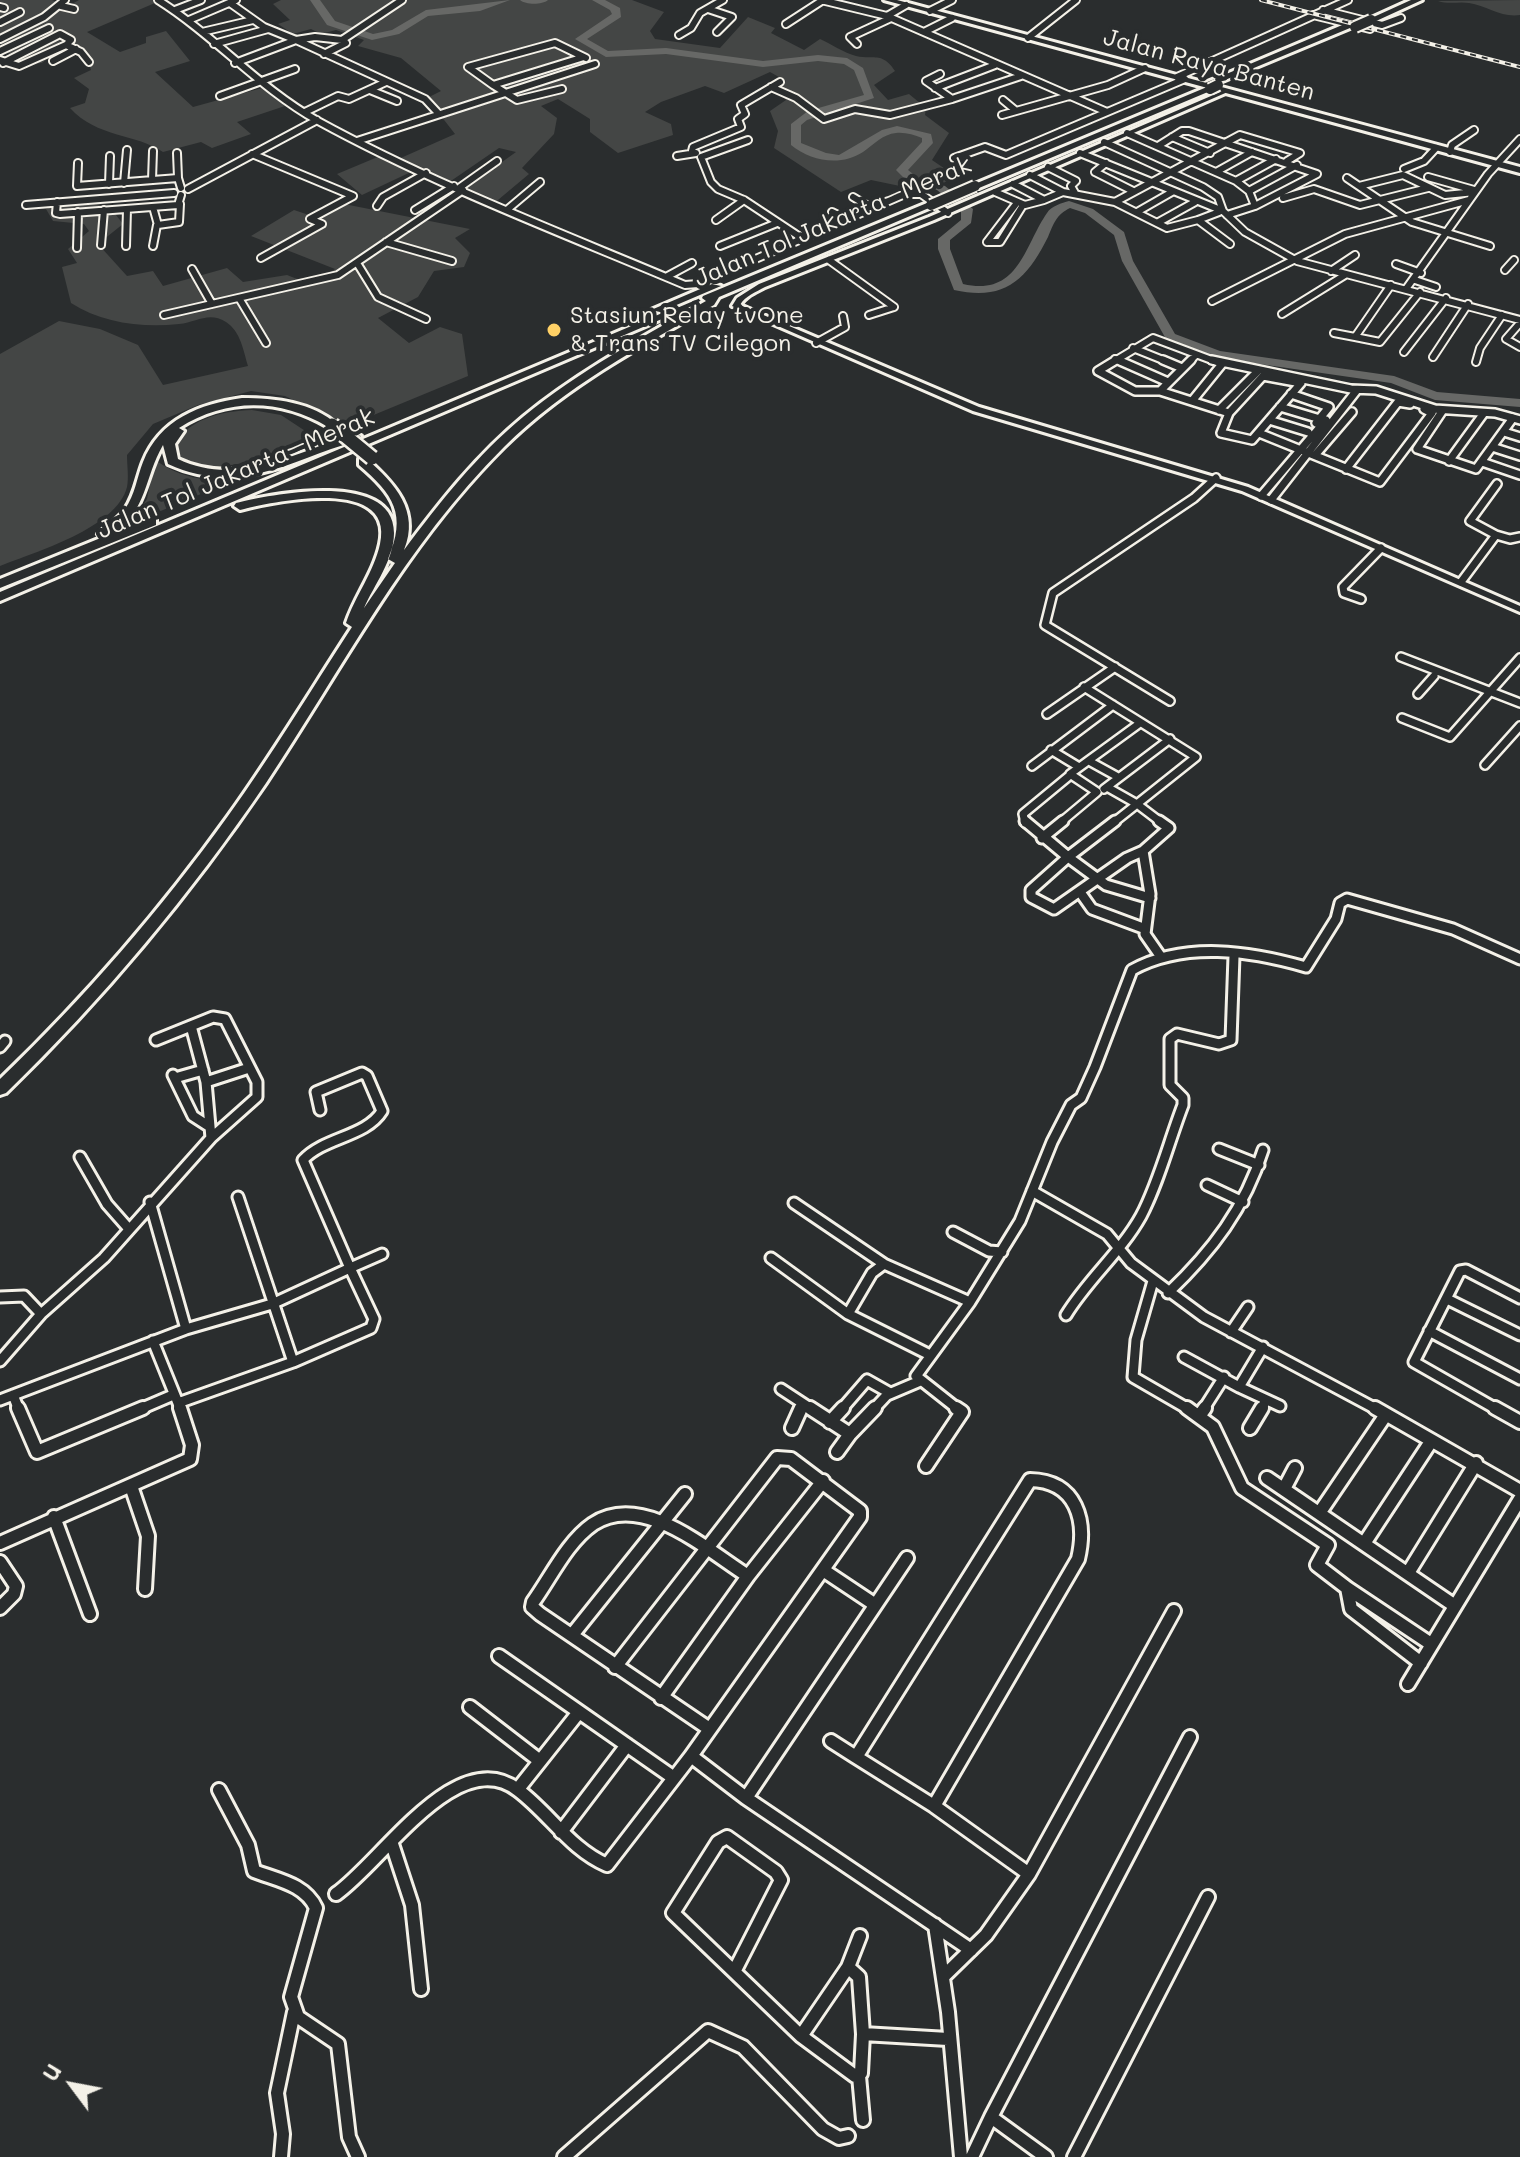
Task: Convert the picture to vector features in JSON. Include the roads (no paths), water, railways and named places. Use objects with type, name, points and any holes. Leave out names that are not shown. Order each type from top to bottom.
[{"type":"highway","name":"Jalan Tol Jakarta–Merak","points":[[1368,23],[1407,0]]},
{"type":"highway","name":"Jalan Tol Jakarta–Merak","points":[[1,588],[100,556],[972,184],[1214,87],[1418,0]]},
{"type":"highway","name":"Jalan Tol Jakarta–Merak","points":[[1,588],[366,433],[928,203]]},
{"type":"highway","points":[[0,1089],[100,988],[193,877],[410,549],[468,478],[543,405],[620,352],[705,305],[715,295]]},
{"type":"highway","points":[[1,588],[9,577],[100,536],[120,523],[143,489],[158,443],[176,426],[195,415],[234,404],[279,403],[315,412],[402,488],[411,507],[410,549]]},
{"type":"highway","points":[[328,426],[285,408],[231,409],[203,416],[183,427],[172,437],[169,453],[172,461],[184,468],[221,475],[260,468],[366,433]]},
{"type":"highway","points":[[0,1078],[86,994],[163,904],[254,777],[395,557],[403,538],[405,520],[396,495],[368,460]]},
{"type":"highway","points":[[100,556],[262,499],[315,494],[360,500],[381,512],[389,530],[384,550],[352,623]]},
{"type":"main road","name":"Jalan Raya Banten","points":[[888,0],[1520,170]]},
{"type":"street","points":[[158,0],[189,20],[259,82],[317,120],[459,188],[666,277],[692,285],[902,195],[918,193],[951,212]]},
{"type":"street","points":[[175,10],[201,0],[209,4]]},
{"type":"street","points":[[189,20],[236,0]]},
{"type":"street","points":[[235,63],[296,40],[315,37],[330,41],[343,39],[402,0]]},
{"type":"street","points":[[679,35],[688,31],[698,15],[723,0]]},
{"type":"street","points":[[786,24],[822,0],[889,17],[1107,112]]},
{"type":"street","points":[[930,11],[952,0]]},
{"type":"street","points":[[1028,38],[1076,0]]},
{"type":"street","points":[[954,158],[985,147],[1006,155],[1107,112],[1348,0]]},
{"type":"street","points":[[0,39],[53,12],[63,3],[74,9]]},
{"type":"street","points":[[230,3],[268,29],[425,99],[438,113]]},
{"type":"street","points":[[857,44],[850,37],[906,5]]},
{"type":"street","points":[[708,9],[732,17],[717,32]]},
{"type":"street","points":[[1323,10],[1382,25],[1401,18]]},
{"type":"street","points":[[0,22],[20,12]]},
{"type":"street","points":[[53,12],[67,15]]},
{"type":"street","points":[[1313,15],[1368,23]]},
{"type":"street","points":[[924,32],[952,18]]},
{"type":"street","points":[[202,32],[253,20]]},
{"type":"street","points":[[0,51],[49,28]]},
{"type":"street","points":[[214,44],[268,29]]},
{"type":"street","points":[[60,34],[71,40],[19,66],[1,62],[60,34]]},
{"type":"street","points":[[324,54],[343,47],[346,43],[343,39]]},
{"type":"street","points":[[357,141],[438,113],[504,93],[595,64],[555,43],[468,67],[504,93],[517,100],[562,89]]},
{"type":"street","points":[[66,45],[76,49],[89,62]]},
{"type":"street","points":[[53,61],[76,49]]},
{"type":"street","points":[[493,85],[584,57]]},
{"type":"street","points":[[968,63],[981,59]]},
{"type":"street","points":[[935,88],[995,65]]},
{"type":"street","points":[[1002,115],[1068,93],[1108,85],[1145,68]]},
{"type":"street","points":[[220,96],[295,69]]},
{"type":"street","points":[[940,74],[926,80],[952,99]]},
{"type":"street","points":[[771,87],[823,119],[855,109],[890,115],[1021,76]]},
{"type":"street","points":[[305,112],[338,96],[349,99],[386,82]]},
{"type":"street","points":[[677,156],[741,127],[738,119],[745,114],[740,106],[780,82]]},
{"type":"street","points":[[1214,87],[1127,133],[951,212],[780,278],[735,303],[742,310],[816,343],[976,409],[1216,478],[1520,609]]},
{"type":"street","points":[[370,90],[397,101]]},
{"type":"street","points":[[1003,100],[1015,110]]},
{"type":"street","points":[[26,205],[181,191],[317,120]]},
{"type":"street","points":[[1450,152],[1452,145],[1474,130]]},
{"type":"street","points":[[1158,146],[1189,131],[1287,161],[1317,174],[1258,205]]},
{"type":"street","points":[[1127,133],[1236,181],[1249,191],[1258,205]]},
{"type":"street","points":[[1030,135],[1039,140]]},
{"type":"street","points":[[1115,202],[1246,135],[1299,152],[1287,161]]},
{"type":"street","points":[[1172,137],[1210,153]]},
{"type":"street","points":[[1406,289],[1421,273],[1496,164],[1520,139]]},
{"type":"street","points":[[701,157],[748,140]]},
{"type":"street","points":[[1104,142],[1215,194],[1223,213]]},
{"type":"street","points":[[1404,169],[1424,161],[1436,148]]},
{"type":"street","points":[[124,183],[127,150]]},
{"type":"street","points":[[152,180],[153,151]]},
{"type":"street","points":[[692,151],[701,157],[711,182],[803,239]]},
{"type":"street","points":[[1216,172],[1252,152]]},
{"type":"street","points":[[157,225],[179,222],[181,191],[177,153]]},
{"type":"street","points":[[1080,153],[1223,213],[1262,244],[1291,259],[1519,319],[1506,339],[1520,347]]},
{"type":"street","points":[[252,154],[353,196],[310,219],[322,224],[261,258]]},
{"type":"street","points":[[109,184],[110,156]]},
{"type":"street","points":[[1236,181],[1276,159]]},
{"type":"street","points":[[164,315],[338,275],[497,161]]},
{"type":"street","points":[[78,163],[76,185],[178,178]]},
{"type":"street","points":[[1106,163],[1095,172],[1133,191]]},
{"type":"street","points":[[1249,191],[1297,165]]},
{"type":"street","points":[[1048,167],[1076,181],[1071,186],[1075,193]]},
{"type":"street","points":[[377,206],[383,197],[426,173]]},
{"type":"street","points":[[1030,175],[1063,192],[1115,202],[1167,228],[1314,189],[1353,204],[1428,188]]},
{"type":"street","points":[[1359,186],[1403,175],[1445,195],[1476,192]]},
{"type":"street","points":[[1428,177],[1476,192]]},
{"type":"street","points":[[1347,178],[1403,216],[1490,246]]},
{"type":"street","points":[[508,209],[540,182]]},
{"type":"street","points":[[1013,184],[1044,200]]},
{"type":"street","points":[[415,210],[459,188]]},
{"type":"street","points":[[993,193],[1019,204],[1044,200],[1063,192]]},
{"type":"street","points":[[1137,212],[1172,192]]},
{"type":"street","points":[[853,197],[873,209]]},
{"type":"street","points":[[716,220],[744,200]]},
{"type":"street","points":[[1212,301],[1291,259],[1354,231],[1469,200]]},
{"type":"street","points":[[57,202],[57,214],[180,204]]},
{"type":"street","points":[[1157,223],[1195,202]]},
{"type":"street","points":[[1019,204],[1000,242],[987,243],[1019,204]]},
{"type":"street","points":[[153,207],[157,225],[153,246]]},
{"type":"street","points":[[126,246],[127,209]]},
{"type":"street","points":[[101,245],[104,210]]},
{"type":"street","points":[[77,248],[78,212]]},
{"type":"street","points":[[832,212],[848,220]]},
{"type":"street","points":[[824,218],[837,225]]},
{"type":"street","points":[[1198,220],[1230,244]]},
{"type":"street","points":[[720,246],[777,223]]},
{"type":"street","points":[[386,242],[452,261]]},
{"type":"street","points":[[1331,271],[1355,255]]},
{"type":"street","points":[[829,260],[894,307],[869,315]]},
{"type":"street","points":[[357,263],[378,297],[426,319]]},
{"type":"street","points":[[666,277],[692,263]]},
{"type":"street","points":[[1396,264],[1421,273]]},
{"type":"street","points":[[1510,265],[1519,269]]},
{"type":"street","points":[[192,269],[212,304]]},
{"type":"street","points":[[1282,314],[1345,275]]},
{"type":"street","points":[[1415,280],[1436,287]]},
{"type":"street","points":[[1355,337],[1391,285]]},
{"type":"street","points":[[1334,333],[1380,342],[1420,292]]},
{"type":"street","points":[[239,298],[266,343]]},
{"type":"street","points":[[1404,352],[1446,298]]},
{"type":"street","points":[[1433,357],[1468,304]]},
{"type":"street","points":[[1476,362],[1480,348],[1502,315]]},
{"type":"street","points":[[816,343],[845,327],[843,316]]},
{"type":"street","points":[[1229,413],[1160,391],[1135,391],[1098,371],[1153,338],[1222,364],[1354,390],[1376,390],[1443,410],[1516,419]]},
{"type":"street","points":[[1133,348],[1182,368]]},
{"type":"street","points":[[1160,391],[1195,356]]},
{"type":"street","points":[[1115,359],[1168,382]]},
{"type":"street","points":[[1192,401],[1222,364]]},
{"type":"street","points":[[1219,410],[1258,371]]},
{"type":"street","points":[[1263,376],[1300,382],[1280,407],[1259,433],[1248,441],[1221,433],[1229,413],[1263,376]]},
{"type":"street","points":[[1261,496],[1300,457],[1354,390]]},
{"type":"street","points":[[1291,394],[1327,405],[1328,409],[1308,432],[1306,450]]},
{"type":"street","points":[[1259,433],[1306,450],[1346,469],[1375,482],[1384,481],[1432,412],[1398,402],[1346,469]]},
{"type":"street","points":[[1280,407],[1320,419]]},
{"type":"street","points":[[1443,410],[1416,447],[1476,469],[1516,419]]},
{"type":"street","points":[[1306,450],[1352,412]]},
{"type":"street","points":[[1449,461],[1484,413]]},
{"type":"street","points":[[1269,420],[1308,432]]},
{"type":"street","points":[[1504,432],[1520,437]]},
{"type":"street","points":[[1492,447],[1520,456]]},
{"type":"street","points":[[1271,500],[1300,457]]},
{"type":"street","points":[[1482,462],[1520,475]]},
{"type":"street","points":[[1170,701],[1045,625],[1053,593],[1194,498],[1216,478]]},
{"type":"street","points":[[1273,481],[1283,485]]},
{"type":"street","points":[[1497,484],[1470,521],[1496,535],[1510,539],[1520,537]]},
{"type":"street","points":[[1461,582],[1496,535]]},
{"type":"street","points":[[1361,599],[1344,593],[1343,587],[1381,548]]},
{"type":"street","points":[[1401,657],[1434,676],[1493,690],[1520,703]]},
{"type":"street","points":[[1402,718],[1450,737],[1520,658]]},
{"type":"street","points":[[1047,714],[1115,667]]},
{"type":"street","points":[[1418,694],[1434,676]]},
{"type":"street","points":[[1084,687],[1195,754],[1196,759],[1137,804],[1068,857],[1029,894],[1054,909],[1143,851],[1169,828],[1137,804],[1107,787]]},
{"type":"street","points":[[1032,766],[1113,705]]},
{"type":"street","points":[[1140,723],[1079,767],[1023,814],[1026,825],[1114,888],[1150,898]]},
{"type":"street","points":[[1485,765],[1520,726]]},
{"type":"street","points":[[1042,838],[1097,792],[1170,739]]},
{"type":"street","points":[[1051,750],[1079,767]]},
{"type":"street","points":[[1089,761],[1118,777]]},
{"type":"street","points":[[1069,776],[1097,792]]},
{"type":"street","points":[[1143,851],[1150,898],[1143,928],[1149,944],[1161,957]]},
{"type":"street","points":[[1080,892],[1092,909],[1143,928]]},
{"type":"street","points":[[926,1466],[962,1412],[916,1376],[1002,1252],[1071,1105],[1080,1101],[1132,970],[1161,957],[1199,950],[1310,965],[1336,919],[1340,903],[1347,899],[1453,929],[1520,959]]},
{"type":"street","points":[[1066,1315],[1099,1266],[1119,1248],[1148,1199],[1183,1105],[1183,1098],[1170,1085],[1170,1039],[1177,1034],[1219,1044],[1231,1040],[1234,1033],[1230,1015],[1234,956]]},
{"type":"street","points":[[0,1361],[41,1314],[104,1258],[210,1133],[257,1097],[257,1082],[225,1019],[213,1017],[156,1040]]},
{"type":"street","points":[[191,1026],[206,1082],[210,1133]]},
{"type":"street","points":[[206,1082],[249,1068]]},
{"type":"street","points":[[203,1070],[174,1077],[190,1113],[210,1133]]},
{"type":"street","points":[[13,1395],[37,1452],[175,1399],[293,1362],[374,1324],[364,1294],[303,1160],[313,1149],[376,1121],[382,1111],[367,1076],[362,1073],[316,1092],[320,1110]]},
{"type":"street","points":[[1219,1149],[1259,1165]]},
{"type":"street","points":[[1168,1293],[1210,1252],[1243,1202],[1263,1150]]},
{"type":"street","points":[[80,1157],[109,1206],[129,1229]]},
{"type":"street","points":[[1207,1185],[1243,1202]]},
{"type":"street","points":[[1032,1191],[1107,1234],[1168,1293],[1231,1332],[1263,1347],[1430,1443],[1476,1463],[1520,1491]]},
{"type":"street","points":[[238,1197],[293,1362]]},
{"type":"street","points":[[150,1202],[186,1329]]},
{"type":"street","points":[[794,1203],[884,1264],[970,1302]]},
{"type":"street","points":[[953,1232],[989,1251],[1002,1252]]},
{"type":"street","points":[[0,1400],[186,1329],[272,1304],[382,1254]]},
{"type":"street","points":[[771,1258],[848,1314],[930,1355]]},
{"type":"street","points":[[848,1314],[872,1273],[884,1264]]},
{"type":"street","points":[[1520,1298],[1463,1270],[1429,1331],[1415,1365],[1520,1422]]},
{"type":"street","points":[[1153,1281],[1131,1371],[1136,1379],[1200,1415],[1213,1427],[1242,1488],[1328,1545]]},
{"type":"street","points":[[0,1297],[18,1293],[33,1302],[41,1314]]},
{"type":"street","points":[[1447,1299],[1520,1335]]},
{"type":"street","points":[[1231,1332],[1248,1307]]},
{"type":"street","points":[[1429,1331],[1520,1379]]},
{"type":"street","points":[[0,1543],[190,1459],[192,1445],[153,1341]]},
{"type":"street","points":[[1239,1387],[1263,1347]]},
{"type":"street","points":[[1184,1357],[1280,1406]]},
{"type":"street","points":[[1200,1415],[1224,1377]]},
{"type":"street","points":[[830,1422],[867,1380],[890,1393]]},
{"type":"street","points":[[837,1452],[890,1393],[920,1381]]},
{"type":"street","points":[[781,1389],[850,1434]]},
{"type":"street","points":[[1250,1428],[1266,1400]]},
{"type":"street","points":[[792,1428],[802,1405]]},
{"type":"street","points":[[1320,1512],[1385,1416]]},
{"type":"street","points":[[1365,1542],[1430,1443]]},
{"type":"street","points":[[336,1894],[354,1884],[417,1814],[458,1787],[473,1781],[501,1778],[518,1789],[597,1862],[607,1865],[614,1860],[861,1514],[823,1481],[791,1459],[777,1458],[615,1667]]},
{"type":"street","points":[[1408,1573],[1476,1463]]},
{"type":"street","points":[[1285,1487],[1295,1468]]},
{"type":"street","points":[[1267,1478],[1285,1487],[1455,1606]]},
{"type":"street","points":[[856,1757],[1030,1480],[1066,1492],[1078,1503],[1082,1516],[1083,1537],[1074,1571],[934,1806]]},
{"type":"street","points":[[661,1698],[748,1576],[823,1481]]},
{"type":"street","points":[[131,1486],[146,1518],[152,1542],[145,1589]]},
{"type":"street","points":[[572,1635],[685,1494]]},
{"type":"street","points":[[1408,1684],[1520,1499]]},
{"type":"street","points":[[708,1728],[615,1667],[532,1607],[589,1528],[598,1521],[624,1515],[662,1521],[748,1576]]},
{"type":"street","points":[[54,1517],[90,1614]]},
{"type":"street","points":[[1340,1527],[1317,1565],[1431,1644]]},
{"type":"street","points":[[746,1798],[907,1558]]},
{"type":"street","points":[[0,1562],[16,1586],[14,1594],[0,1608]]},
{"type":"street","points":[[823,1570],[874,1604]]},
{"type":"street","points":[[1347,1588],[1354,1613],[1421,1663]]},
{"type":"street","points":[[945,1975],[986,1935],[1029,1874],[1174,1611]]},
{"type":"street","points":[[499,1656],[674,1778]]},
{"type":"street","points":[[470,1707],[540,1761]]},
{"type":"street","points":[[518,1789],[579,1712]]},
{"type":"street","points":[[972,2157],[1190,1737]]},
{"type":"street","points":[[831,1741],[934,1806],[1029,1874]]},
{"type":"street","points":[[561,1832],[627,1745]]},
{"type":"street","points":[[691,1756],[746,1798],[971,1950]]},
{"type":"street","points":[[219,1790],[248,1845],[254,1871],[307,1894],[315,1904],[316,1924],[294,1974],[290,1997],[294,2012],[277,2093],[283,2134],[281,2157]]},
{"type":"street","points":[[735,1970],[781,1880],[776,1872],[727,1837],[718,1842],[673,1913],[801,2036],[849,2074],[859,2076]]},
{"type":"street","points":[[392,1844],[412,1905],[421,1989]]},
{"type":"street","points":[[1074,2157],[1208,1897]]},
{"type":"street","points":[[935,1925],[945,1975],[948,2039],[961,2157]]},
{"type":"street","points":[[801,2036],[842,1971],[848,1967],[860,1936]]},
{"type":"street","points":[[848,1967],[859,1977],[863,2034],[859,2076],[863,2120]]},
{"type":"street","points":[[294,2012],[303,2022],[333,2036],[338,2044],[349,2137],[358,2157]]},
{"type":"street","points":[[564,2157],[708,2031],[723,2034],[771,2074],[825,2130],[839,2138],[848,2136]]},
{"type":"street","points":[[863,2034],[948,2039]]},
{"type":"street","points":[[991,2117],[1046,2157]]},
{"type":"waterway","points":[[315,0],[331,23],[372,37],[395,32],[426,13],[480,8],[505,0]]},
{"type":"waterway","points":[[525,0],[543,0]]},
{"type":"waterway","points":[[597,0],[615,8],[617,15],[580,39],[606,54],[666,51],[763,64],[818,58],[847,61],[858,68],[870,96],[803,117],[796,124],[796,145],[822,156],[839,158],[859,150],[885,132],[910,130],[927,136],[928,143],[902,170],[914,180],[941,188],[967,209],[967,221],[944,239],[944,249],[958,287],[984,291],[1009,280],[1028,260],[1053,212],[1069,204],[1089,211],[1120,234],[1134,274],[1170,336],[1218,354],[1394,380],[1435,396],[1520,403]]},
{"type":"railway","points":[[1261,0],[1520,67]]},
{"type":"place","name":"Stasiun Relay tvOne & Trans TV Cilegon","points":[[554,330]]}]
